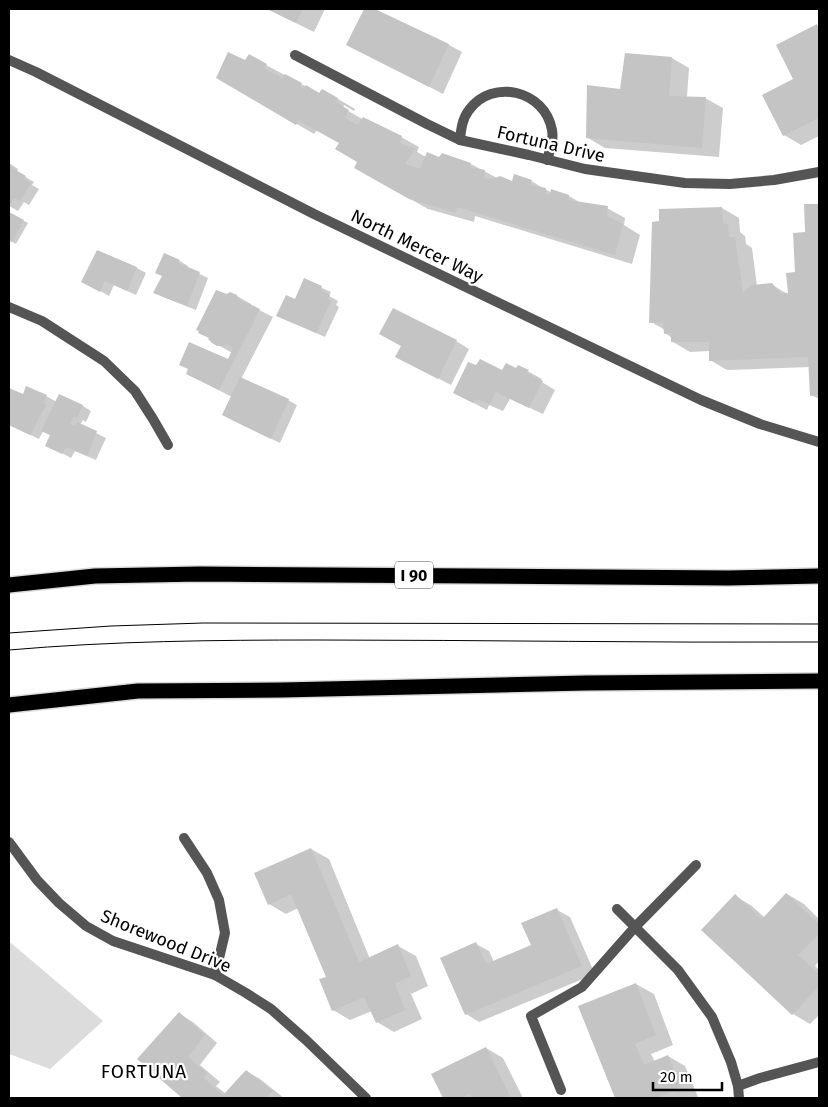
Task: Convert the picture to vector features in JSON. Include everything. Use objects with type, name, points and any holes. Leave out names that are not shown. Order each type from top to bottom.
[{"type":"highway","name":"I 90","points":[[9,584],[95,576],[200,574],[728,578],[819,576]]},
{"type":"highway","points":[[9,705],[138,691],[819,681]]},
{"type":"street","name":"Fortuna Drive","points":[[296,55],[460,140],[585,170],[685,183],[730,184],[774,180],[819,172]]},
{"type":"street","name":"North Mercer Way","points":[[9,60],[314,214],[701,400],[760,424],[819,442]]},
{"type":"street","points":[[460,140],[462,125],[469,110],[486,96],[509,91],[524,95],[537,103],[547,115],[552,130],[552,145],[547,160]]},
{"type":"street","points":[[9,307],[42,321],[104,361],[135,391],[154,419],[168,445]]},
{"type":"street","points":[[184,838],[207,873],[220,900],[225,933],[215,976]]},
{"type":"street","name":"Shorewood Drive","points":[[9,842],[37,880],[59,903],[86,926],[113,941],[215,976],[271,1009],[366,1098]]},
{"type":"street","points":[[561,1090],[531,1016],[582,987],[635,927],[696,864]]},
{"type":"street","points":[[617,909],[678,970],[712,1018],[731,1062],[738,1086],[738,1098]]},
{"type":"street","points":[[738,1086],[819,1062]]},
{"type":"shaded area","points":[[9,943],[103,1021],[50,1069],[9,1054]]},
{"type":"building","points":[[267,9],[303,9],[296,23]]},
{"type":"building","points":[[364,9],[375,9],[449,44],[429,87],[346,45]]},
{"type":"building","points":[[817,24],[819,29],[819,118],[783,136],[762,95],[793,79],[776,45]]},
{"type":"building","points":[[228,52],[245,60],[249,54],[267,64],[264,68],[282,78],[285,74],[302,83],[300,87],[304,89],[306,85],[319,93],[322,89],[338,98],[336,102],[349,110],[345,118],[358,125],[363,117],[402,136],[400,143],[415,149],[405,164],[420,169],[427,152],[439,157],[442,153],[471,163],[470,167],[485,170],[484,178],[493,179],[500,176],[512,181],[514,174],[532,180],[530,185],[546,188],[545,193],[550,195],[551,189],[569,195],[568,200],[608,206],[607,216],[623,224],[615,255],[457,207],[456,213],[409,199],[354,168],[357,162],[335,149],[339,143],[299,121],[296,125],[216,78]]},
{"type":"building","points":[[625,53],[672,57],[669,96],[706,97],[702,148],[586,138],[587,85],[620,89]]},
{"type":"building","points":[[9,166],[26,176],[24,179],[31,183],[20,201],[14,198],[9,207]]},
{"type":"building","points":[[804,204],[819,204],[819,395],[810,396],[808,357],[709,361],[709,342],[671,342],[671,333],[664,334],[663,322],[649,323],[652,222],[659,221],[659,209],[722,207],[723,223],[728,225],[729,237],[735,237],[743,293],[752,285],[772,283],[781,294],[788,293],[786,273],[795,272],[793,233],[805,232]]},
{"type":"building","points":[[9,212],[24,220],[12,242],[9,241]]},
{"type":"building","points":[[97,250],[137,267],[127,291],[105,281],[100,292],[81,282]]},
{"type":"building","points":[[164,253],[180,260],[178,263],[200,272],[187,306],[153,293],[162,276],[155,273]]},
{"type":"building","points":[[304,278],[322,286],[321,290],[330,295],[328,299],[331,301],[316,333],[276,316],[286,295],[295,299]]},
{"type":"building","points":[[216,290],[237,295],[239,299],[260,309],[219,390],[186,374],[188,369],[179,365],[189,342],[228,359],[233,348],[226,344],[224,346],[217,346],[209,338],[198,333],[199,331],[196,330]]},
{"type":"building","points":[[393,308],[457,340],[438,379],[395,357],[401,346],[379,334]]},
{"type":"building","points":[[480,359],[502,370],[506,363],[516,368],[518,365],[529,370],[527,373],[543,381],[529,408],[496,392],[490,404],[476,399],[473,403],[453,393],[468,362],[476,365]]},
{"type":"building","points":[[240,377],[289,399],[271,439],[222,415]]},
{"type":"building","points":[[26,386],[47,395],[44,402],[46,405],[30,435],[9,425],[9,388],[23,394]]},
{"type":"building","points":[[59,394],[83,405],[77,418],[74,416],[70,424],[75,426],[77,422],[97,431],[87,456],[66,447],[62,454],[45,446],[50,435],[41,431]]},
{"type":"building","points":[[311,848],[359,962],[398,944],[411,976],[395,984],[405,1010],[376,1023],[364,997],[332,1011],[319,979],[326,977],[291,894],[268,905],[254,873]]},
{"type":"building","points":[[786,893],[819,924],[819,934],[798,955],[819,974],[819,986],[792,1015],[701,930],[735,894],[762,919]]},
{"type":"building","points":[[557,908],[582,966],[465,1015],[440,958],[476,942],[486,964],[531,945],[521,923]]},
{"type":"building","points":[[636,983],[656,1035],[635,1044],[644,1065],[668,1055],[681,1087],[657,1098],[615,1098],[578,1006]]},
{"type":"building","points":[[179,1012],[205,1035],[188,1057],[207,1073],[204,1078],[223,1095],[246,1070],[273,1091],[267,1097],[269,1098],[182,1098],[137,1059]]},
{"type":"building","points":[[486,1047],[511,1098],[472,1098],[470,1094],[461,1098],[443,1098],[431,1074]]},
{"type":"tram line","points":[[9,633],[111,626],[203,623],[819,624]]},
{"type":"tram line","points":[[9,650],[125,643],[241,640],[819,642]]},
{"type":"district","name":"FORTUNA","points":[[144,1071]]}]
